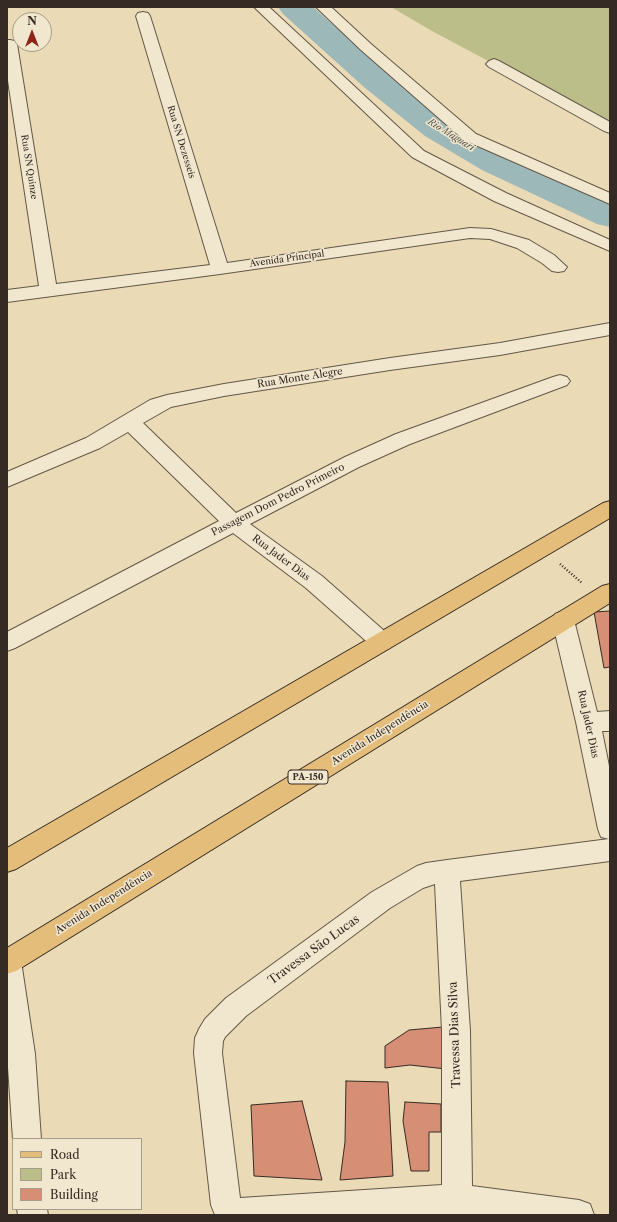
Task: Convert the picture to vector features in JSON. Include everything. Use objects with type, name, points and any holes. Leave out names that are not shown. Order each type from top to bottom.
[{"type":"main road","points":[[7,861],[610,508]]},
{"type":"main road","name":"Avenida Independência","points":[[8,961],[605,595]]},
{"type":"street","points":[[261,7],[418,154],[500,197],[610,246]]},
{"type":"street","points":[[323,7],[366,47],[470,137],[610,199]]},
{"type":"street","name":"Rua SN Dezesseis","points":[[143,16],[220,269]]},
{"type":"street","name":"Rua SN Quinze","points":[[10,44],[48,290]]},
{"type":"street","points":[[494,64],[610,128]]},
{"type":"street","name":"Avenida Principal","points":[[7,296],[220,269],[470,234],[491,234],[523,244],[558,267]]},
{"type":"street","name":"Rua Monte Alegre","points":[[7,480],[93,443],[130,422],[156,404],[191,396],[390,364],[500,349],[610,329]]},
{"type":"street","name":"Passagem Dom Pedro Primeiro","points":[[7,642],[234,522],[352,462],[403,439],[560,381]]},
{"type":"street","name":"Rua Jader Dias","points":[[130,422],[234,522],[314,582],[382,642]]},
{"type":"street","name":"Rua Jader Dias","points":[[563,620],[599,722],[610,829]]},
{"type":"street","name":"Travessa São Lucas","points":[[236,1214],[226,1205],[208,1053],[209,1038],[215,1028],[242,1003],[381,900],[426,874],[610,850]]},
{"type":"street","name":"Travessa Dias Silva","points":[[447,871],[456,1032],[456,1199]]},
{"type":"street","points":[[8,961],[21,1054],[27,1138]]},
{"type":"street","points":[[236,1214],[456,1199],[579,1215]]},
{"type":"path","points":[[542,548],[605,595]]},
{"type":"green space","points":[[391,7],[610,7],[610,126],[432,31]]},
{"type":"building","points":[[610,611],[610,667],[604,668],[594,612]]},
{"type":"building","points":[[443,1027],[446,1069],[410,1065],[385,1068],[385,1046],[409,1030]]},
{"type":"building","points":[[346,1081],[388,1082],[393,1176],[340,1180],[345,1142]]},
{"type":"building","points":[[302,1101],[322,1180],[254,1176],[251,1105]]},
{"type":"building","points":[[405,1102],[441,1104],[441,1132],[429,1132],[429,1171],[411,1171],[403,1121]]},
{"type":"waterway","name":"Rio Maguari","points":[[294,7],[376,80],[437,129],[495,162],[610,216]]}]
